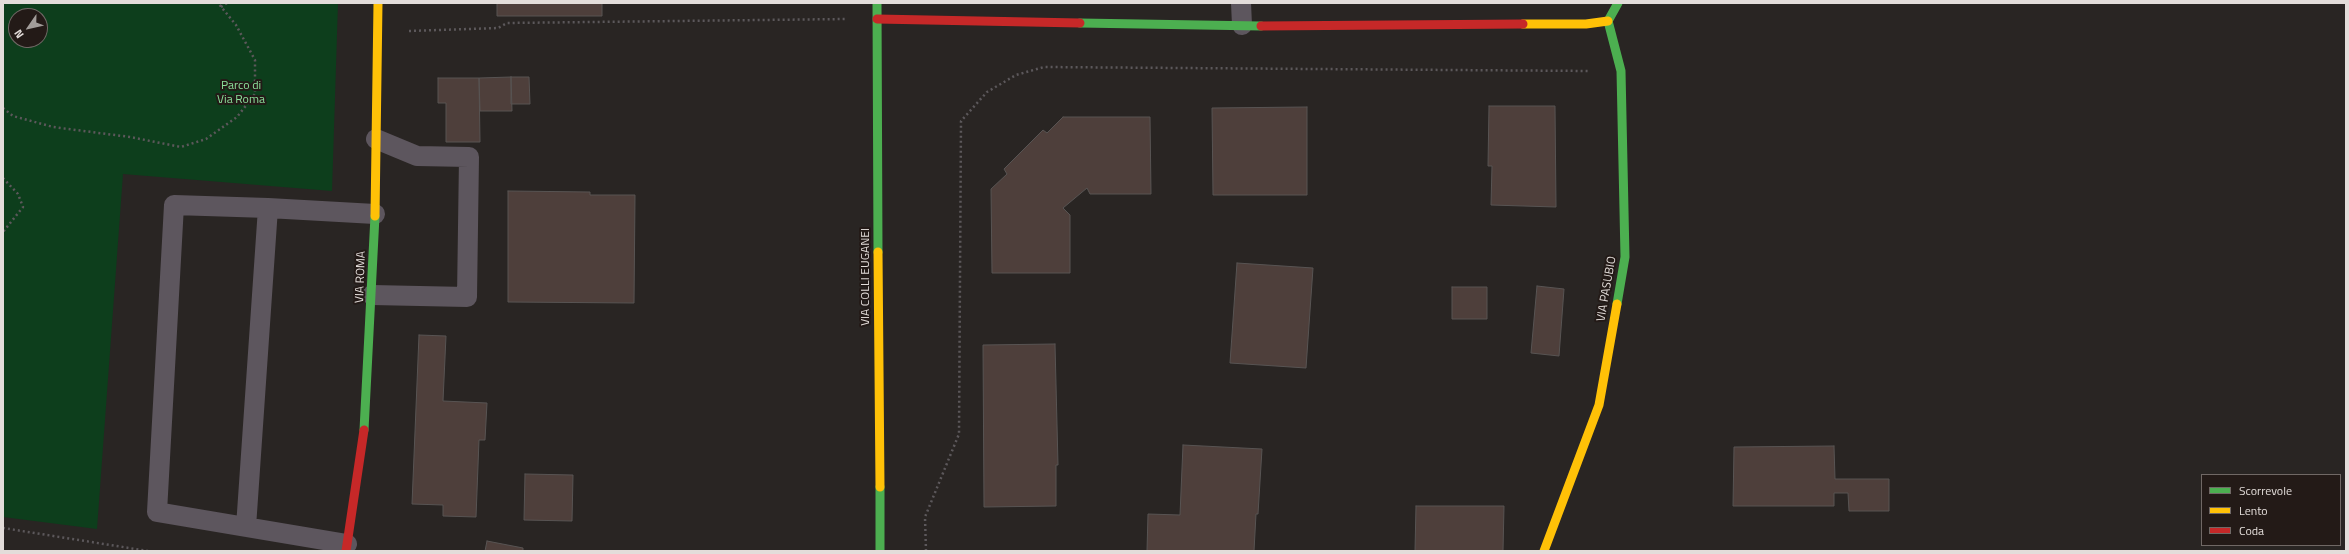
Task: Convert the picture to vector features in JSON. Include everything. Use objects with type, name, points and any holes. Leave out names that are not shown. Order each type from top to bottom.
[{"type":"street","name":"VIA ROMA","points":[[347,548],[366,416],[375,214],[378,3]]},
{"type":"street","name":"VIA COLLI EUGANEI","points":[[877,3],[880,551]]},
{"type":"street","points":[[877,19],[1242,25],[1578,24],[1608,21],[1618,3]]},
{"type":"street","name":"VIA PASUBIO","points":[[1544,551],[1599,405],[1625,257],[1621,71],[1616,46],[1608,21]]},
{"type":"lane","points":[[1241,3],[1242,25]]},
{"type":"lane","points":[[372,295],[467,297],[469,157],[417,156],[376,139]]},
{"type":"lane","points":[[347,548],[246,527],[157,512],[174,205],[268,208],[375,214]]},
{"type":"lane","points":[[246,527],[268,208]]},
{"type":"path","points":[[3,108],[13,116],[53,127],[130,137],[181,147],[206,139],[237,117],[255,94],[255,60],[236,25],[218,3]]},
{"type":"path","points":[[221,7],[227,3]]},
{"type":"path","points":[[406,31],[498,28],[507,23],[877,19]]},
{"type":"path","points":[[926,551],[925,517],[959,434],[961,122],[987,92],[1016,75],[1044,68],[1592,71]]},
{"type":"path","points":[[3,178],[18,194],[23,207],[3,232]]},
{"type":"path","points":[[3,528],[148,551]]},
{"type":"green space","name":"Parco di Via Roma","points":[[3,3],[338,3],[332,191],[123,174],[97,529],[3,517]]},
{"type":"building","points":[[497,3],[602,3],[602,16],[497,16]]},
{"type":"building","points":[[511,77],[529,77],[530,104],[511,104]]},
{"type":"building","points":[[511,77],[512,111],[480,111],[479,78]]},
{"type":"building","points":[[438,78],[479,78],[480,142],[446,142],[446,103],[438,103]]},
{"type":"building","points":[[1489,106],[1555,106],[1556,207],[1491,205],[1492,166],[1488,166]]},
{"type":"building","points":[[1307,107],[1307,195],[1213,195],[1212,108]]},
{"type":"building","points":[[1063,117],[1150,117],[1151,194],[1090,194],[1087,188],[1063,208],[1070,215],[1070,273],[992,273],[991,189],[1007,174],[1004,169],[1043,130],[1047,133]]},
{"type":"building","points":[[508,191],[590,192],[590,195],[635,195],[634,303],[508,302]]},
{"type":"building","points":[[1237,263],[1313,268],[1306,368],[1230,363]]},
{"type":"building","points":[[1537,286],[1564,289],[1559,356],[1531,353]]},
{"type":"building","points":[[1452,287],[1487,287],[1487,319],[1452,319]]},
{"type":"building","points":[[419,335],[446,336],[443,401],[487,403],[485,440],[479,440],[476,517],[443,516],[443,505],[412,504]]},
{"type":"building","points":[[1055,344],[1058,465],[1056,465],[1056,506],[984,507],[983,345]]},
{"type":"building","points":[[1183,445],[1262,449],[1254,551],[1147,551],[1148,514],[1180,515]]},
{"type":"building","points":[[1834,446],[1835,479],[1889,479],[1889,511],[1849,511],[1848,493],[1834,493],[1834,506],[1733,506],[1734,447]]},
{"type":"building","points":[[525,474],[573,475],[572,521],[524,520]]},
{"type":"building","points":[[1416,506],[1504,506],[1503,551],[1415,551]]},
{"type":"building","points":[[487,541],[523,548],[523,551],[485,551]]},
{"type":"traffic: fast","points":[[877,3],[878,252]]},
{"type":"traffic: fast","points":[[1617,304],[1625,257],[1621,71],[1608,21],[1618,3]]},
{"type":"traffic: fast","points":[[1080,23],[1261,26]]},
{"type":"traffic: fast","points":[[364,430],[375,216]]},
{"type":"traffic: fast","points":[[880,487],[880,551]]},
{"type":"traffic: slow","points":[[375,216],[378,3]]},
{"type":"traffic: slow","points":[[1523,24],[1586,24],[1608,21]]},
{"type":"traffic: slow","points":[[878,252],[880,487]]},
{"type":"traffic: slow","points":[[1544,551],[1599,405],[1617,304]]},
{"type":"traffic: jam","points":[[877,19],[1080,23]]},
{"type":"traffic: jam","points":[[1261,26],[1523,24]]},
{"type":"traffic: jam","points":[[346,551],[364,430]]}]
